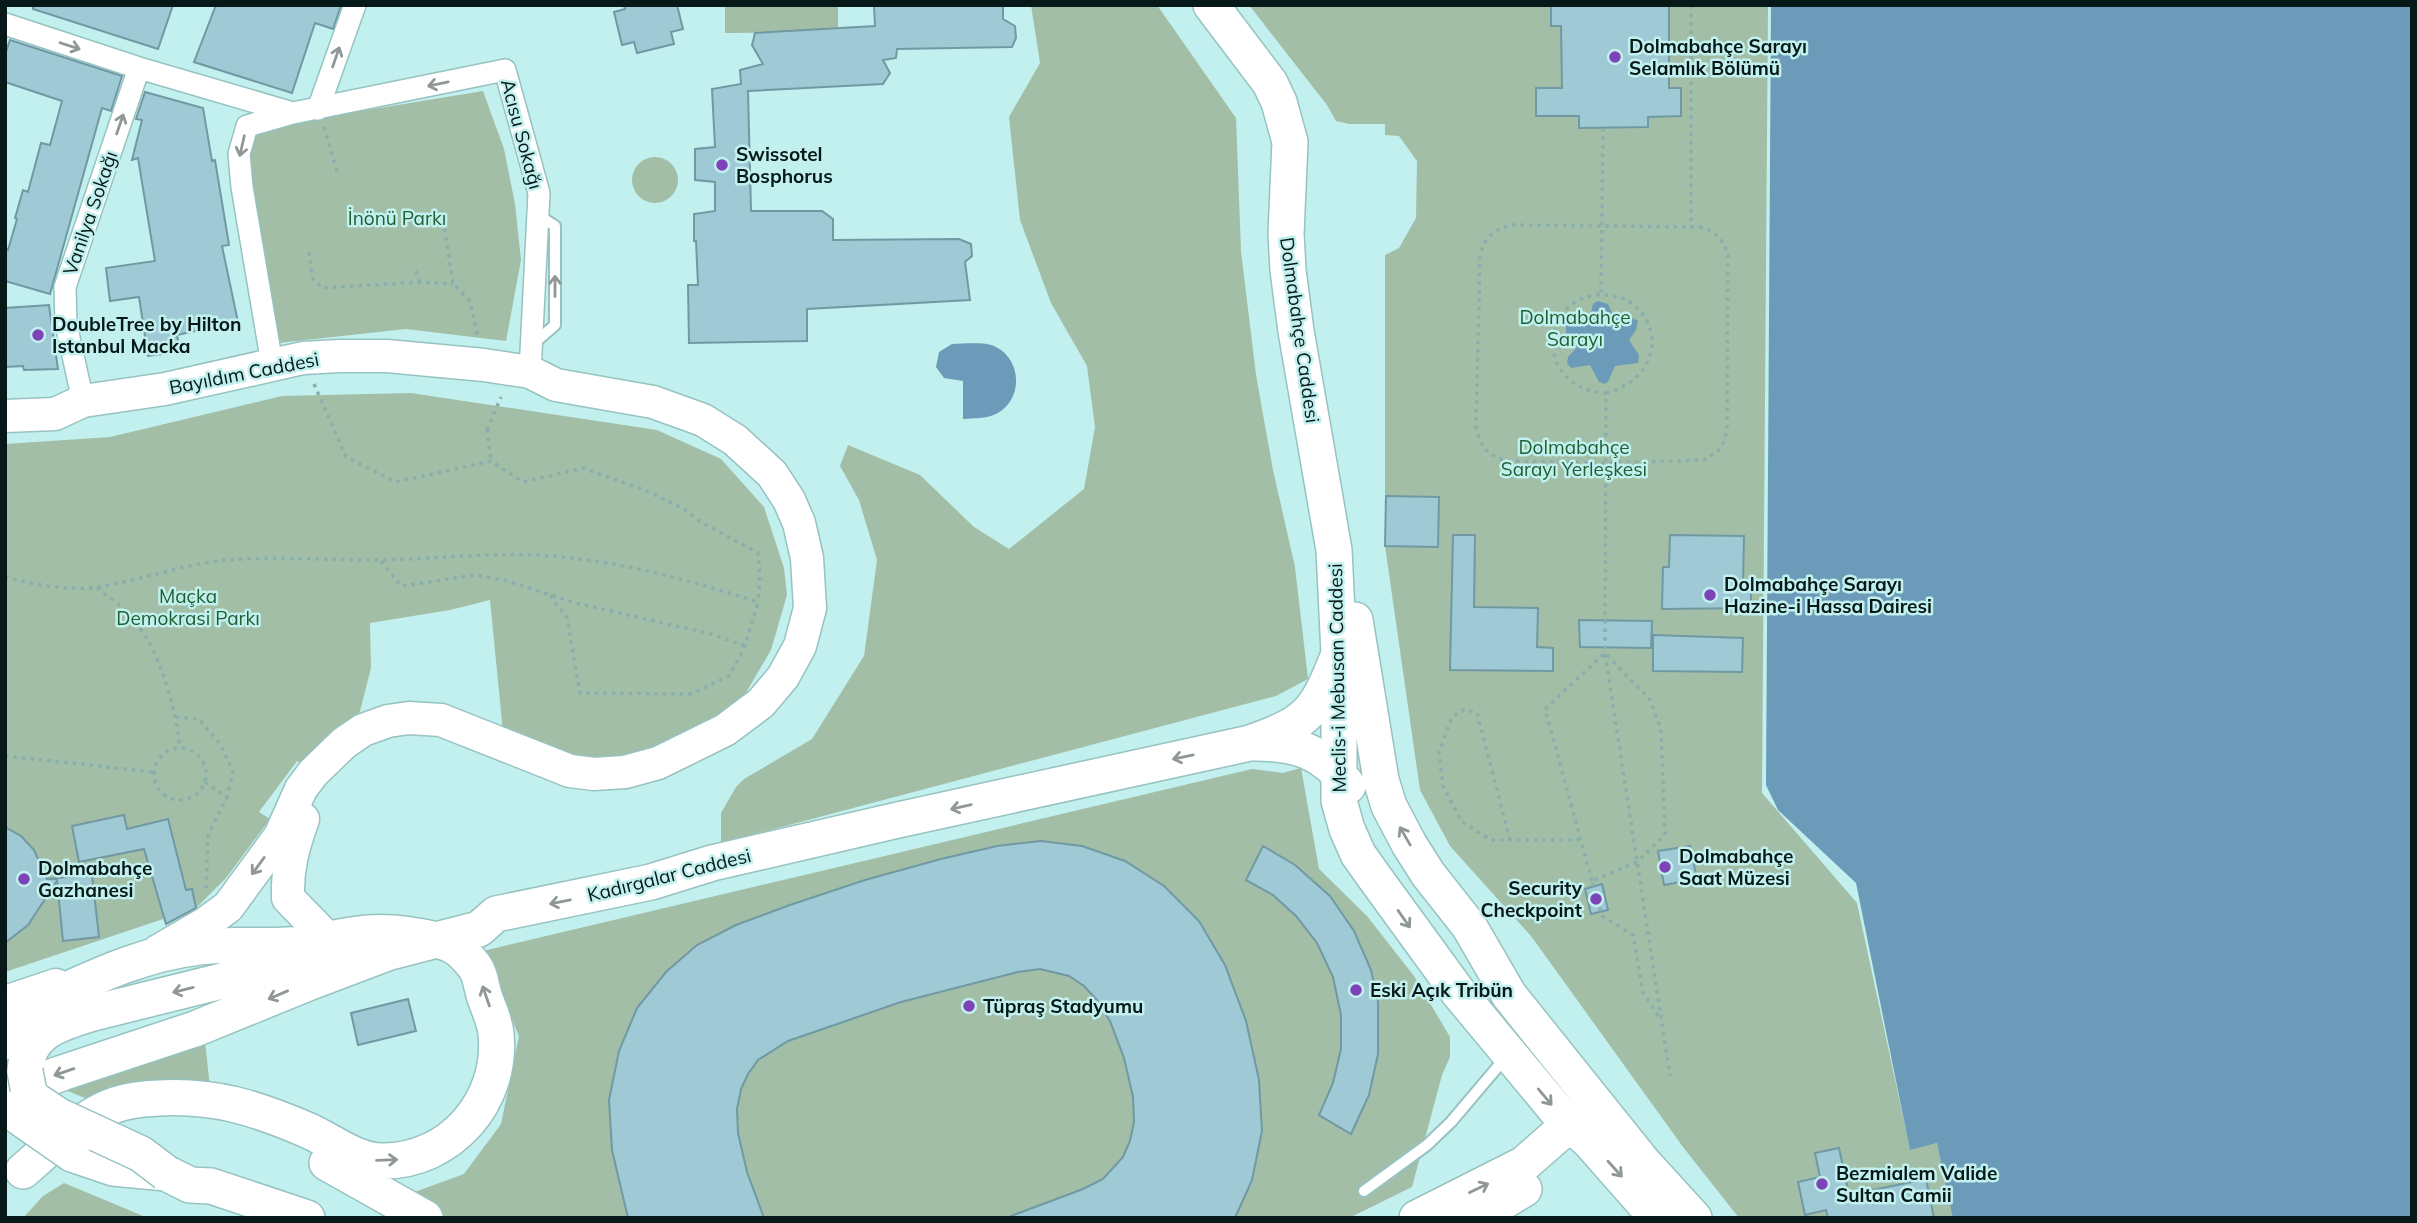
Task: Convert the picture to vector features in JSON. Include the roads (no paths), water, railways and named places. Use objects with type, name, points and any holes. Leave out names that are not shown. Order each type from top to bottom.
[{"type":"main road","name":"Dolmabahçe Caddesi","points":[[1211,5],[1270,83],[1287,126],[1290,142],[1286,234],[1288,270],[1334,550]]},
{"type":"main road","name":"Bayıldım Caddesi","points":[[5,416],[55,414],[83,401],[165,389],[303,358],[387,356],[484,365],[532,358],[673,388],[723,411],[762,441],[799,483],[811,503],[828,561],[827,615],[815,650],[799,680],[776,709],[747,733],[713,754],[680,768],[622,785],[595,787],[565,784],[454,738],[423,730],[379,740],[340,764],[317,792],[291,851],[287,873],[288,898]]},
{"type":"main road","name":"Bayıldım Caddesi","points":[[148,957],[206,923],[217,902],[281,836],[301,789],[313,773],[344,743],[363,730],[388,721],[409,718],[441,720],[570,771],[594,774],[625,772],[658,763],[725,730],[761,703],[783,677],[800,646],[810,608],[807,558],[799,523],[789,500],[772,474],[735,440],[703,420],[653,402],[556,384],[532,358]]},
{"type":"main road","name":"Bayıldım Caddesi","points":[[5,398],[67,398],[83,401]]},
{"type":"main road","name":"Meclis-i Mebusan Caddesi","points":[[1334,550],[1339,654],[1338,771],[1341,808],[1358,854],[1424,947],[1556,1110],[1593,1124],[1647,1167],[1694,1218]]},
{"type":"main road","name":"Meclis-i Mebusan Caddesi","points":[[1334,550],[1356,623],[1376,753],[1389,806],[1428,874],[1469,926],[1509,995],[1657,1218]]},
{"type":"main road","name":"Kadırgalar Caddesi","points":[[5,1042],[27,1010],[92,977],[148,957],[197,947],[303,944],[371,932],[435,941],[479,929],[496,914],[650,882],[712,863],[1250,743],[1307,717],[1315,707],[1339,654]]},
{"type":"main road","name":"Kadırgalar Caddesi","points":[[1250,743],[1295,746],[1320,757],[1338,771]]},
{"type":"main road","points":[[1338,771],[1389,857],[1415,893],[1461,951],[1509,995]]},
{"type":"main road","points":[[217,902],[267,894],[288,898],[329,940]]},
{"type":"main road","points":[[307,1218],[211,1186],[113,1168],[72,1154],[19,1117],[12,1089],[33,1044],[58,1024],[355,948],[391,934]]},
{"type":"main road","points":[[12,1089],[14,1091],[195,1029],[308,983],[390,953],[435,941],[449,944],[461,951],[479,974],[484,996],[491,1010],[496,1045],[491,1087],[459,1134],[434,1150],[404,1159],[380,1161],[362,1158],[272,1114],[228,1101],[178,1097],[131,1100],[102,1110],[73,1130],[14,1179]]},
{"type":"main road","points":[[5,1002],[37,990],[92,977]]},
{"type":"main road","points":[[14,1179],[77,1135],[112,1121],[158,1113],[206,1115],[245,1123],[275,1135],[365,1182],[425,1218]]},
{"type":"main road","points":[[1417,1218],[1524,1164],[1593,1124]]},
{"type":"main road","points":[[1476,1218],[1538,1181],[1593,1124]]},
{"type":"main road","points":[[178,1179],[216,1210],[238,1218]]},
{"type":"street","points":[[318,109],[355,5]]},
{"type":"street","name":"Acısu Sokağı","points":[[5,24],[139,68],[293,113]]},
{"type":"street","name":"Vanilya Sokağı","points":[[83,401],[66,324],[65,287],[139,68]]},
{"type":"street","name":"Acısu Sokağı","points":[[272,364],[242,187],[239,154],[247,126],[293,113],[505,70],[539,193],[532,358]]},
{"type":"lane","points":[[1364,1191],[1427,1145],[1451,1122],[1509,1054]]},
{"type":"water","points":[[1771,5],[2412,5],[2412,1218],[1953,1218],[1937,1143],[1910,1150],[1856,883],[1778,810],[1766,785]]},
{"type":"water","points":[[1598,301],[1608,304],[1614,318],[1631,317],[1638,321],[1629,340],[1639,355],[1638,363],[1615,366],[1608,382],[1604,384],[1599,382],[1590,365],[1571,368],[1567,363],[1568,357],[1577,347],[1566,333],[1566,325],[1572,320],[1587,320],[1593,304]]},
{"type":"water","points":[[952,344],[991,345],[1009,358],[1016,378],[1015,389],[1012,399],[996,414],[963,419],[963,381],[944,378],[936,367],[939,352]]},
{"type":"place","name":"Dolmabahçe Sarayı Selamlık Bölümü","points":[[1615,57]]},
{"type":"place","name":"Swissotel Bosphorus","points":[[722,165]]},
{"type":"place","name":"DoubleTree by Hilton Istanbul Macka","points":[[38,335]]},
{"type":"place","name":"Dolmabahçe Sarayı Hazine-i Hassa Dairesi","points":[[1710,595]]},
{"type":"place","name":"Dolmabahçe Saat Müzesi","points":[[1665,867]]},
{"type":"place","name":"Dolmabahçe Gazhanesi","points":[[24,879]]},
{"type":"place","name":"Security Checkpoint","points":[[1596,899]]},
{"type":"place","name":"Eski Açık Tribün","points":[[1356,990]]},
{"type":"place","name":"Tüpraş Stadyumu","points":[[969,1006]]},
{"type":"place","name":"Bezmialem Valide Sultan Camii","points":[[1822,1184]]},
{"type":"park label","name":"İnönü Parkı","points":[[397,218]]},
{"type":"park label","name":"Dolmabahçe Sarayı","points":[[1575,328]]},
{"type":"park label","name":"Dolmabahçe Sarayı Yerleşkesi","points":[[1574,458]]},
{"type":"park label","name":"Maçka Demokrasi Parkı","points":[[188,607]]}]
